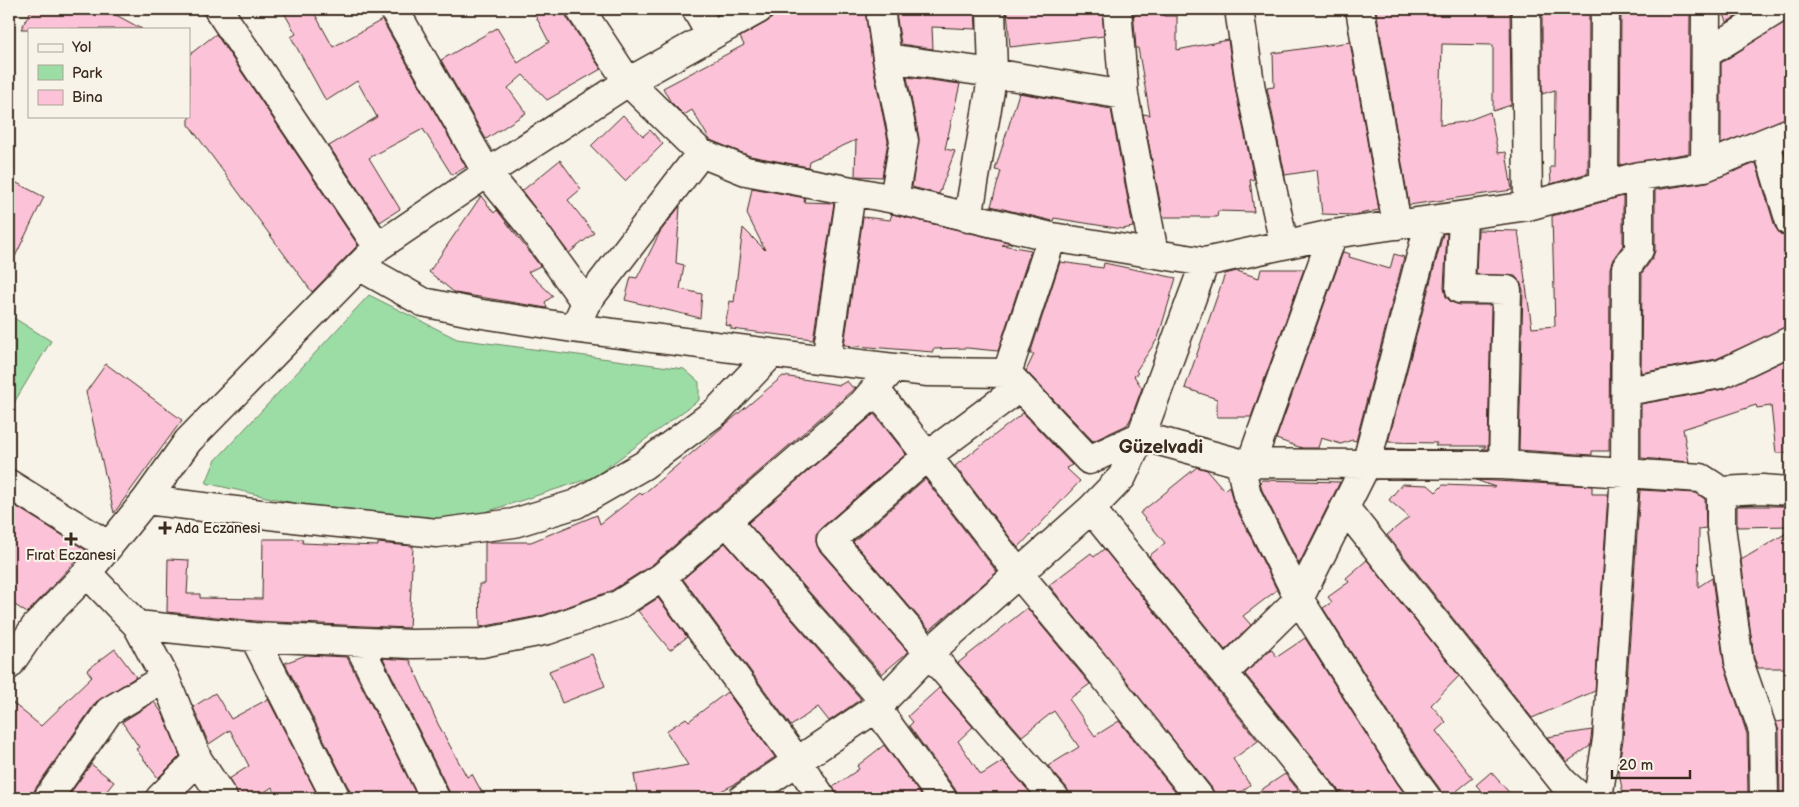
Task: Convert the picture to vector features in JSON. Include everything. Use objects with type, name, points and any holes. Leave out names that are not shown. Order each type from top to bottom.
[{"type":"street","points":[[218,9],[378,247]]},
{"type":"street","points":[[394,9],[487,173],[531,227],[586,303]]},
{"type":"street","points":[[580,9],[628,82],[702,153],[746,171],[851,193],[894,199],[1052,237],[1206,262],[1333,234],[1528,206],[1640,176],[1705,167],[1778,138],[1790,222]]},
{"type":"street","points":[[696,9],[711,36]]},
{"type":"street","points":[[9,665],[35,626],[87,573],[146,500],[188,441],[378,247],[487,173],[628,82],[759,9]]},
{"type":"street","points":[[880,9],[887,58],[904,141],[894,199]]},
{"type":"street","points":[[968,218],[993,72],[990,9]]},
{"type":"street","points":[[1116,9],[1124,95],[1154,253]]},
{"type":"street","points":[[1239,9],[1251,90],[1284,244]]},
{"type":"street","points":[[1360,9],[1397,225]]},
{"type":"street","points":[[1526,9],[1528,206]]},
{"type":"street","points":[[1604,186],[1605,9]]},
{"type":"street","points":[[1705,167],[1706,9]]},
{"type":"street","points":[[1707,53],[1778,9]]},
{"type":"street","points":[[887,58],[993,72],[1124,95]]},
{"type":"street","points":[[573,328],[586,303],[702,153]]},
{"type":"street","points":[[1598,798],[1607,738],[1625,474],[1627,391],[1626,268],[1640,250],[1640,176]]},
{"type":"street","points":[[826,360],[851,193]]},
{"type":"street","points":[[1463,216],[1460,289],[1507,290],[1503,465]]},
{"type":"street","points":[[1225,672],[1299,599],[1366,465],[1430,221]]},
{"type":"street","points":[[1333,234],[1245,463],[1246,495],[1299,599],[1410,775],[1427,798]]},
{"type":"street","points":[[1052,237],[1014,380],[831,540],[1055,798]]},
{"type":"street","points":[[743,798],[880,704],[930,652],[1091,509],[1122,477],[1141,436],[1206,262]]},
{"type":"street","points":[[359,266],[423,302],[573,328],[771,354],[1014,380],[1089,460],[1141,436],[1245,463],[1503,465],[1701,478],[1721,491],[1762,489],[1790,491]]},
{"type":"street","points":[[1627,391],[1721,374],[1790,342]]},
{"type":"street","points":[[146,500],[438,533],[514,523],[576,504],[644,465],[717,411],[771,354]]},
{"type":"street","points":[[137,625],[254,637],[358,643],[482,643],[548,630],[618,605],[662,577],[862,403],[893,368]]},
{"type":"street","points":[[875,389],[1018,574],[1094,664],[1200,798]]},
{"type":"street","points":[[9,484],[109,546]]},
{"type":"street","points":[[1721,491],[1721,526],[1739,662],[1763,731],[1764,798]]},
{"type":"street","points":[[1345,508],[1563,782],[1581,798]]},
{"type":"street","points":[[1091,509],[1225,672],[1325,798]]},
{"type":"street","points":[[727,522],[880,704],[942,798]]},
{"type":"street","points":[[87,573],[137,625],[164,678],[198,760],[223,798]]},
{"type":"street","points":[[662,577],[822,798]]},
{"type":"street","points":[[254,637],[336,798]]},
{"type":"street","points":[[358,643],[435,798]]},
{"type":"street","points":[[48,798],[109,711],[164,678]]},
{"type":"street","points":[[160,798],[198,760]]},
{"type":"green space","points":[[369,295],[457,339],[684,369],[699,382],[699,400],[594,477],[458,521],[302,505],[206,483],[215,461]]},
{"type":"green space","points":[[9,315],[51,341],[9,411]]},
{"type":"building","points":[[32,9],[105,9],[140,28],[28,28],[21,29]]},
{"type":"building","points":[[282,9],[312,9],[333,47],[382,20],[466,167],[452,175],[423,129],[369,158],[400,209],[380,222],[329,146],[377,117],[357,81],[326,101],[291,37],[296,34]]},
{"type":"building","points":[[532,9],[565,9],[567,18],[601,69],[547,100],[523,75],[508,88],[526,113],[486,139],[441,60],[497,28],[518,63],[549,42]]},
{"type":"building","points":[[775,9],[865,9],[872,61],[888,141],[882,177],[855,176],[856,140],[809,161],[808,167],[750,156],[710,140],[692,110],[684,115],[670,101],[663,88],[744,45],[740,37],[767,22],[773,17]]},
{"type":"building","points":[[908,9],[975,9],[976,29],[932,27],[933,49],[901,44],[896,13],[907,12]]},
{"type":"building","points":[[1007,9],[1102,9],[1104,36],[1010,47]]},
{"type":"building","points":[[1133,9],[1163,9],[1164,16],[1177,16],[1177,50],[1228,40],[1236,93],[1254,179],[1250,180],[1254,212],[1218,211],[1217,217],[1163,217],[1143,114],[1150,115],[1138,48],[1136,48]]},
{"type":"building","points":[[1376,9],[1510,9],[1511,105],[1493,111],[1493,45],[1442,44],[1440,125],[1464,122],[1490,112],[1498,153],[1506,152],[1512,190],[1409,205]]},
{"type":"building","points":[[1542,9],[1589,9],[1588,173],[1551,184],[1550,167],[1554,167],[1555,90],[1542,94]]},
{"type":"building","points":[[1621,9],[1690,9],[1689,153],[1620,165]]},
{"type":"building","points":[[1722,9],[1749,9],[1727,22]]},
{"type":"building","points":[[1790,18],[1790,117],[1721,144],[1721,63]]},
{"type":"building","points":[[216,34],[358,245],[312,292],[189,125],[190,54]]},
{"type":"building","points":[[1350,42],[1379,210],[1354,215],[1322,214],[1317,170],[1285,175],[1267,88],[1274,87],[1273,53]]},
{"type":"building","points":[[907,77],[960,84],[945,149],[955,151],[939,194],[912,187],[919,138]]},
{"type":"building","points":[[1019,93],[1111,109],[1133,227],[1122,229],[1054,218],[1053,221],[991,206],[1001,171],[995,170]]},
{"type":"building","points":[[623,115],[643,136],[650,130],[663,144],[625,181],[591,146]]},
{"type":"building","points":[[560,160],[581,189],[568,200],[594,233],[569,253],[522,191]]},
{"type":"building","points":[[1756,163],[1775,227],[1780,234],[1790,237],[1790,326],[1716,359],[1641,373],[1642,273],[1655,251],[1655,190],[1707,182]]},
{"type":"building","points":[[9,179],[44,197],[9,269]]},
{"type":"building","points":[[752,188],[805,198],[804,202],[834,203],[813,339],[731,329],[731,326],[725,325],[730,301],[734,302],[743,228],[765,250],[747,214]]},
{"type":"building","points":[[481,196],[494,213],[497,210],[540,266],[528,272],[553,296],[545,302],[547,308],[455,293],[429,272]]},
{"type":"building","points":[[1623,196],[1623,245],[1613,259],[1610,268],[1609,451],[1592,451],[1592,455],[1519,450],[1523,290],[1515,276],[1476,274],[1478,230],[1518,231],[1532,328],[1555,326],[1552,216]]},
{"type":"building","points":[[680,206],[676,263],[684,265],[680,289],[702,294],[700,318],[625,300],[631,277],[637,278],[660,232]]},
{"type":"building","points":[[892,214],[1012,243],[1002,245],[1031,250],[998,351],[967,348],[933,349],[933,352],[844,345],[863,217],[890,220]]},
{"type":"building","points":[[1447,233],[1444,288],[1446,297],[1451,302],[1459,305],[1491,305],[1488,449],[1482,449],[1486,446],[1435,446],[1437,443],[1388,442],[1443,234]]},
{"type":"building","points":[[1343,252],[1350,254],[1349,257],[1390,269],[1394,254],[1404,257],[1356,441],[1352,440],[1341,444],[1321,438],[1318,448],[1302,448],[1276,439]]},
{"type":"building","points":[[1060,262],[1103,268],[1104,263],[1176,278],[1158,338],[1136,371],[1138,373],[1134,376],[1142,388],[1131,418],[1127,425],[1093,441],[1026,371],[1034,354],[1030,354]]},
{"type":"building","points":[[1261,269],[1304,269],[1251,417],[1217,417],[1217,399],[1185,388],[1225,274],[1237,271],[1259,278]]},
{"type":"building","points":[[1790,358],[1790,453],[1776,453],[1771,406],[1757,408],[1756,405],[1683,429],[1689,462],[1641,458],[1641,404],[1724,389]]},
{"type":"building","points":[[106,364],[182,420],[114,513],[86,392]]},
{"type":"building","points":[[783,376],[840,385],[847,381],[852,387],[856,387],[653,564],[611,591],[544,615],[480,627],[479,584],[485,584],[485,542],[531,542],[597,515],[600,524],[640,493],[642,495]]},
{"type":"building","points":[[1023,413],[1072,465],[1066,468],[1080,481],[1018,548],[955,466]]},
{"type":"building","points":[[874,414],[906,454],[821,528],[816,534],[816,542],[819,550],[908,652],[882,674],[748,523]]},
{"type":"building","points":[[1197,467],[1207,470],[1224,490],[1229,486],[1233,502],[1277,590],[1243,616],[1251,625],[1225,650],[1149,556],[1165,543],[1140,513]]},
{"type":"building","points":[[925,479],[997,572],[930,630],[853,542]]},
{"type":"building","points":[[1262,480],[1340,482],[1299,564],[1262,490],[1260,482]]},
{"type":"building","points":[[1476,480],[1592,486],[1592,494],[1608,494],[1595,691],[1532,718],[1387,535],[1409,517],[1389,500],[1402,484],[1428,485],[1436,492],[1443,485],[1495,487]]},
{"type":"building","points":[[1640,490],[1696,493],[1705,499],[1706,528],[1699,529],[1698,587],[1712,578],[1724,664],[1747,734],[1748,798],[1624,798],[1618,769],[1623,740]]},
{"type":"building","points":[[9,502],[86,550],[27,613],[9,601]]},
{"type":"building","points":[[1737,506],[1790,506],[1790,526],[1737,527]]},
{"type":"building","points":[[1790,531],[1790,668],[1758,668],[1754,658],[1741,560]]},
{"type":"building","points":[[263,539],[303,539],[302,543],[378,546],[378,543],[413,546],[409,628],[255,621],[167,612],[168,559],[189,560],[187,594],[200,594],[200,598],[262,599]]},
{"type":"building","points":[[725,543],[861,699],[829,721],[818,707],[791,726],[683,579]]},
{"type":"building","points":[[1104,549],[1258,741],[1233,759],[1250,785],[1233,798],[1215,798],[1212,788],[1049,585],[1091,553],[1094,557]]},
{"type":"building","points":[[1367,560],[1459,676],[1431,705],[1446,722],[1436,731],[1473,778],[1448,798],[1442,798],[1440,789],[1423,766],[1323,608],[1332,602],[1328,597],[1349,582],[1346,578]]},
{"type":"building","points":[[658,598],[687,637],[670,650],[638,611]]},
{"type":"building","points":[[1027,608],[1090,684],[1069,699],[1095,736],[1119,721],[1180,798],[1070,798],[1067,788],[1048,766],[1079,747],[1054,711],[1022,736],[958,663]]},
{"type":"building","points":[[1305,638],[1408,798],[1340,798],[1337,788],[1245,674],[1271,649],[1277,657]]},
{"type":"building","points":[[115,649],[136,677],[96,702],[35,789],[33,798],[9,798],[9,700],[41,726],[92,677],[87,670]]},
{"type":"building","points":[[592,654],[605,686],[562,703],[549,671]]},
{"type":"building","points":[[306,655],[347,657],[418,798],[352,798],[285,663]]},
{"type":"building","points":[[383,658],[410,660],[438,724],[467,777],[472,774],[485,798],[451,798]]},
{"type":"building","points":[[939,688],[973,727],[958,741],[981,775],[1003,761],[1035,798],[957,798],[955,789],[909,726],[913,722],[908,716]]},
{"type":"building","points":[[727,692],[775,757],[735,784],[707,798],[638,798],[634,775],[688,765],[666,731],[686,718],[689,721]]},
{"type":"building","points":[[215,693],[231,719],[268,699],[319,798],[278,798],[272,787],[256,798],[238,798],[229,779],[249,766],[230,730],[209,744],[193,707]]},
{"type":"building","points":[[154,702],[163,714],[180,756],[158,778],[136,749],[139,747],[122,722]]},
{"type":"building","points":[[1790,720],[1790,798],[1780,798],[1779,731],[1776,722]]},
{"type":"building","points":[[1592,730],[1590,746],[1567,762],[1547,737]]},
{"type":"building","points":[[884,745],[923,798],[837,798],[833,787],[859,769],[857,766]]},
{"type":"building","points":[[91,764],[114,782],[101,798],[67,798]]},
{"type":"building","points":[[1491,772],[1514,798],[1488,798],[1476,785]]},
{"type":"building","points":[[1285,774],[1298,790],[1286,798],[1249,798]]},
{"type":"place","name":"Ada Eczanesi","points":[[165,528]]},
{"type":"place","name":"Fırat Eczanesi","points":[[71,539]]},
{"type":"district","name":"Güzelvadi","points":[[1161,447]]}]
